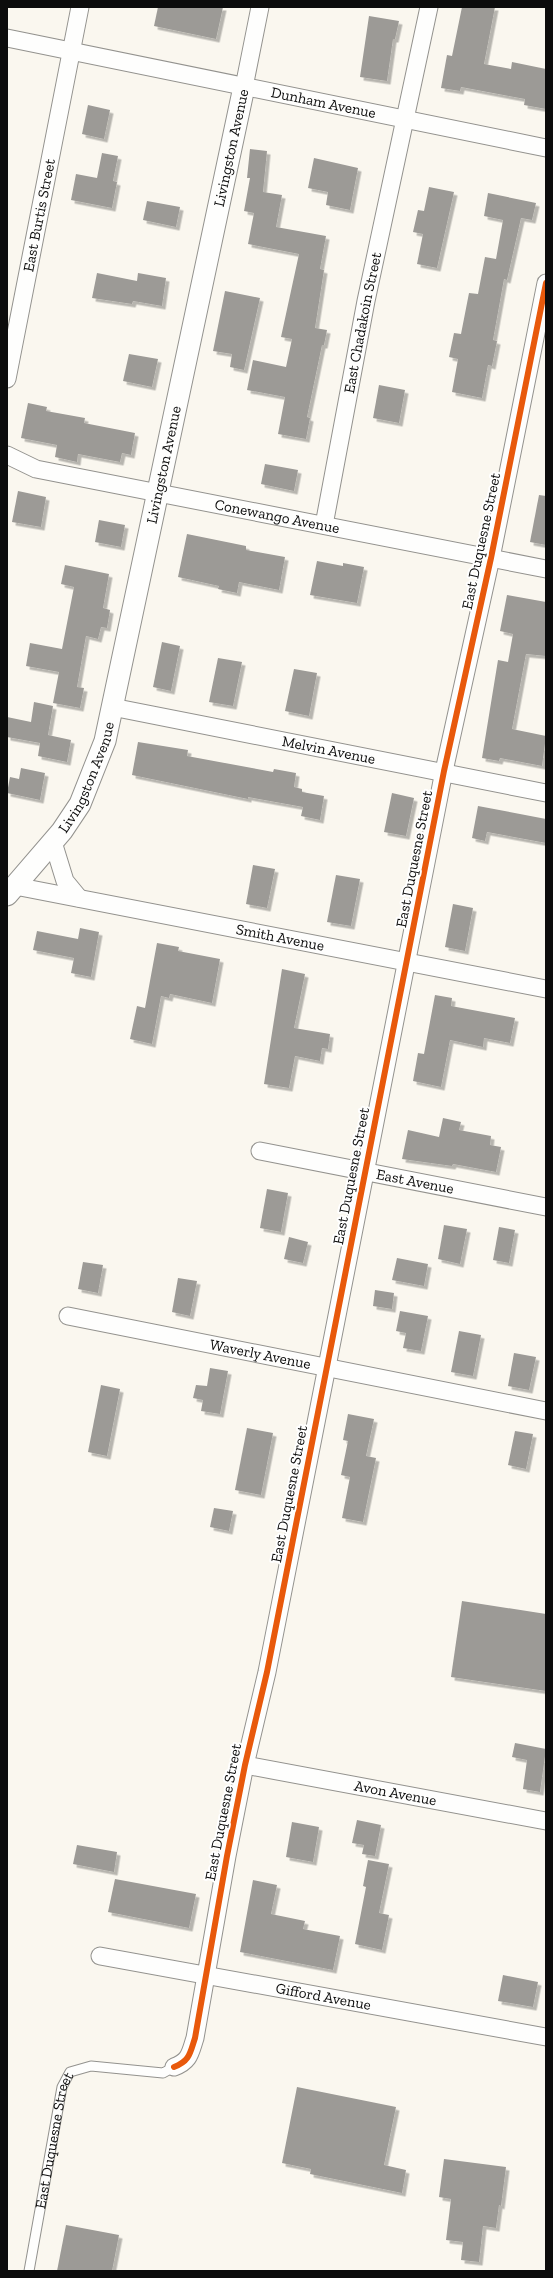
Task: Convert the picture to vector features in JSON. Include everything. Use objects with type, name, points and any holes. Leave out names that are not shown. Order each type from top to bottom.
[{"type":"street","name":"East Burtis Street","points":[[7,378],[80,7]]},
{"type":"street","name":"Livingston Avenue","points":[[11,890],[53,842],[80,804],[105,741],[260,7]]},
{"type":"street","name":"East Chadakoin Street","points":[[324,525],[366,301],[429,7]]},
{"type":"street","name":"Dunham Avenue","points":[[7,38],[546,148]]},
{"type":"street","name":"East Duquesne Street","points":[[174,2067],[184,2063],[190,2054],[195,2038],[208,1974],[227,1856],[245,1765],[267,1672],[444,771],[491,558],[546,283]]},
{"type":"street","name":"Conewango Avenue","points":[[9,456],[36,469],[546,570]]},
{"type":"street","name":"Melvin Avenue","points":[[112,707],[444,771],[546,793]]},
{"type":"street","points":[[53,842],[65,881],[79,898]]},
{"type":"street","name":"Smith Avenue","points":[[11,890],[79,898],[546,989]]},
{"type":"street","name":"East Avenue","points":[[260,1151],[546,1207]]},
{"type":"street","name":"Waverly Avenue","points":[[68,1316],[546,1411]]},
{"type":"street","name":"Avon Avenue","points":[[245,1765],[546,1821]]},
{"type":"street","name":"Gifford Avenue","points":[[100,1956],[208,1974],[546,2037]]},
{"type":"lane","name":"East Duquesne Street","points":[[29,2271],[62,2087],[70,2072],[90,2066],[163,2073],[174,2067]]},
{"type":"building","points":[[158,7],[223,7],[216,39],[154,26]]},
{"type":"building","points":[[462,7],[495,7],[484,64],[511,69],[512,62],[546,69],[546,109],[524,105],[525,99],[461,87],[460,91],[441,88],[447,55],[452,56]]},
{"type":"building","points":[[369,16],[399,21],[395,39],[393,39],[387,81],[360,77]]},
{"type":"building","points":[[88,105],[110,110],[104,139],[82,134]]},
{"type":"building","points":[[250,149],[267,151],[263,192],[282,195],[276,227],[326,236],[320,269],[324,270],[315,328],[327,330],[324,345],[322,345],[307,417],[310,418],[306,439],[278,434],[285,397],[247,390],[253,360],[286,367],[292,339],[281,337],[299,254],[248,244],[254,213],[244,211],[250,178],[247,178]]},
{"type":"building","points":[[102,153],[118,156],[113,181],[117,182],[112,208],[71,200],[76,174],[97,178]]},
{"type":"building","points":[[314,158],[358,168],[350,210],[326,205],[328,192],[308,188]]},
{"type":"building","points":[[429,187],[454,192],[437,268],[417,264],[423,234],[413,232],[418,210],[424,211]]},
{"type":"building","points":[[488,193],[536,203],[532,220],[521,218],[507,280],[504,279],[493,340],[497,341],[492,366],[488,365],[482,398],[452,392],[458,359],[449,357],[454,333],[461,334],[469,293],[478,294],[485,257],[496,259],[503,220],[484,216]]},
{"type":"building","points":[[147,201],[180,207],[176,227],[143,220]]},
{"type":"building","points":[[97,273],[137,281],[138,273],[166,278],[162,306],[133,301],[132,304],[92,298]]},
{"type":"building","points":[[225,291],[260,298],[244,370],[230,367],[232,354],[213,351]]},
{"type":"building","points":[[129,354],[158,359],[152,387],[123,381]]},
{"type":"building","points":[[379,385],[405,390],[399,423],[373,418]]},
{"type":"building","points":[[28,403],[47,407],[46,411],[85,418],[84,423],[135,433],[131,455],[122,453],[120,462],[78,454],[77,462],[55,457],[57,445],[21,438]]},
{"type":"building","points":[[265,464],[298,470],[294,491],[261,484]]},
{"type":"building","points":[[18,491],[46,497],[41,527],[12,522]]},
{"type":"building","points":[[539,495],[546,496],[546,545],[530,542]]},
{"type":"building","points":[[99,520],[125,525],[121,547],[95,542]]},
{"type":"building","points":[[187,534],[246,546],[246,550],[285,557],[279,590],[239,582],[237,593],[218,589],[219,586],[178,577]]},
{"type":"building","points":[[317,561],[343,566],[343,563],[364,567],[357,603],[310,595]]},
{"type":"building","points":[[65,565],[109,574],[103,608],[110,610],[107,628],[101,627],[98,639],[86,636],[77,687],[84,688],[80,708],[53,703],[59,672],[26,666],[30,643],[62,649],[74,587],[61,584]]},
{"type":"building","points":[[507,595],[546,602],[546,656],[526,654],[512,729],[546,736],[542,766],[500,758],[499,761],[482,758],[498,660],[508,662],[513,634],[500,631]]},
{"type":"building","points":[[162,642],[180,646],[171,691],[153,687]]},
{"type":"building","points":[[218,658],[242,662],[233,706],[209,702]]},
{"type":"building","points":[[294,669],[317,673],[309,716],[285,711]]},
{"type":"building","points":[[34,702],[53,706],[48,735],[71,740],[67,762],[38,756],[40,743],[7,737],[7,717],[31,722]]},
{"type":"building","points":[[138,742],[188,750],[187,756],[273,772],[274,769],[296,773],[294,787],[302,789],[302,792],[324,796],[320,820],[301,816],[303,807],[248,797],[248,799],[132,775]]},
{"type":"building","points":[[21,768],[45,773],[40,800],[7,793],[10,777],[19,779]]},
{"type":"building","points":[[392,793],[414,798],[406,836],[384,832]]},
{"type":"building","points":[[478,806],[546,819],[546,843],[487,832],[485,841],[472,838]]},
{"type":"building","points":[[253,865],[275,869],[267,908],[246,904]]},
{"type":"building","points":[[336,875],[360,879],[351,926],[327,922]]},
{"type":"building","points":[[453,904],[473,908],[465,951],[445,947]]},
{"type":"building","points":[[80,928],[99,932],[91,977],[71,973],[74,958],[33,950],[37,931],[78,939]]},
{"type":"building","points":[[157,943],[179,947],[178,951],[220,959],[212,1003],[170,994],[169,998],[161,996],[152,1044],[130,1039],[137,1006],[145,1008]]},
{"type":"building","points":[[282,969],[305,974],[294,1028],[330,1034],[328,1049],[322,1048],[320,1061],[295,1056],[289,1088],[264,1084]]},
{"type":"building","points":[[435,995],[452,998],[451,1006],[515,1018],[510,1043],[484,1038],[483,1047],[450,1040],[441,1087],[413,1081],[418,1053],[424,1054]]},
{"type":"building","points":[[443,1118],[461,1122],[459,1130],[491,1136],[490,1145],[501,1147],[496,1172],[453,1164],[452,1166],[402,1159],[408,1130],[439,1137]]},
{"type":"building","points":[[267,1189],[288,1193],[281,1232],[260,1228]]},
{"type":"building","points":[[444,1225],[467,1229],[460,1264],[438,1259]]},
{"type":"building","points":[[499,1227],[515,1230],[509,1263],[493,1260]]},
{"type":"building","points":[[289,1237],[308,1242],[303,1263],[284,1259]]},
{"type":"building","points":[[397,1258],[428,1264],[424,1286],[392,1280]]},
{"type":"building","points":[[83,1262],[103,1265],[98,1293],[78,1289]]},
{"type":"building","points":[[178,1278],[197,1281],[190,1316],[172,1312]]},
{"type":"building","points":[[375,1290],[394,1293],[392,1309],[373,1306]]},
{"type":"building","points":[[400,1311],[428,1316],[421,1351],[403,1348],[406,1333],[396,1331]]},
{"type":"building","points":[[459,1331],[481,1335],[473,1376],[451,1372]]},
{"type":"building","points":[[514,1353],[536,1357],[529,1390],[508,1386]]},
{"type":"building","points":[[210,1368],[228,1371],[220,1414],[201,1411],[203,1400],[193,1398],[196,1385],[207,1386]]},
{"type":"building","points":[[101,1385],[120,1389],[107,1456],[88,1452]]},
{"type":"building","points":[[348,1414],[374,1419],[366,1456],[376,1458],[363,1522],[342,1518],[350,1477],[341,1475],[348,1441],[343,1440]]},
{"type":"building","points":[[247,1428],[273,1433],[261,1495],[235,1490]]},
{"type":"building","points":[[515,1431],[533,1434],[526,1469],[508,1465]]},
{"type":"building","points":[[214,1508],[233,1511],[229,1531],[210,1527]]},
{"type":"building","points":[[462,1601],[546,1614],[546,1691],[451,1677]]},
{"type":"building","points":[[515,1743],[546,1749],[540,1792],[523,1789],[527,1760],[512,1757]]},
{"type":"building","points":[[357,1820],[381,1825],[375,1856],[362,1854],[364,1845],[352,1843]]},
{"type":"building","points":[[292,1822],[319,1827],[313,1862],[286,1857]]},
{"type":"building","points":[[77,1845],[117,1852],[114,1872],[73,1864]]},
{"type":"building","points":[[368,1860],[389,1864],[379,1913],[389,1915],[382,1950],[355,1944],[366,1887],[363,1886]]},
{"type":"building","points":[[115,1879],[196,1894],[189,1928],[108,1912]]},
{"type":"building","points":[[253,1880],[277,1885],[271,1914],[305,1921],[303,1929],[340,1936],[333,1970],[240,1952]]},
{"type":"building","points":[[503,1975],[538,1982],[533,2007],[498,2001]]},
{"type":"building","points":[[297,2087],[396,2107],[384,2165],[406,2170],[402,2193],[310,2174],[311,2169],[282,2163]]},
{"type":"building","points":[[444,2159],[506,2167],[501,2206],[499,2205],[496,2228],[483,2226],[479,2262],[461,2260],[463,2242],[446,2240],[451,2199],[439,2197]]},
{"type":"building","points":[[66,2225],[119,2235],[112,2271],[57,2271]]},
{"type":"cycle path","points":[[174,2067],[179,2065],[189,2056],[195,2038],[227,1856],[245,1765],[267,1672],[444,771],[491,558],[546,283]]}]
